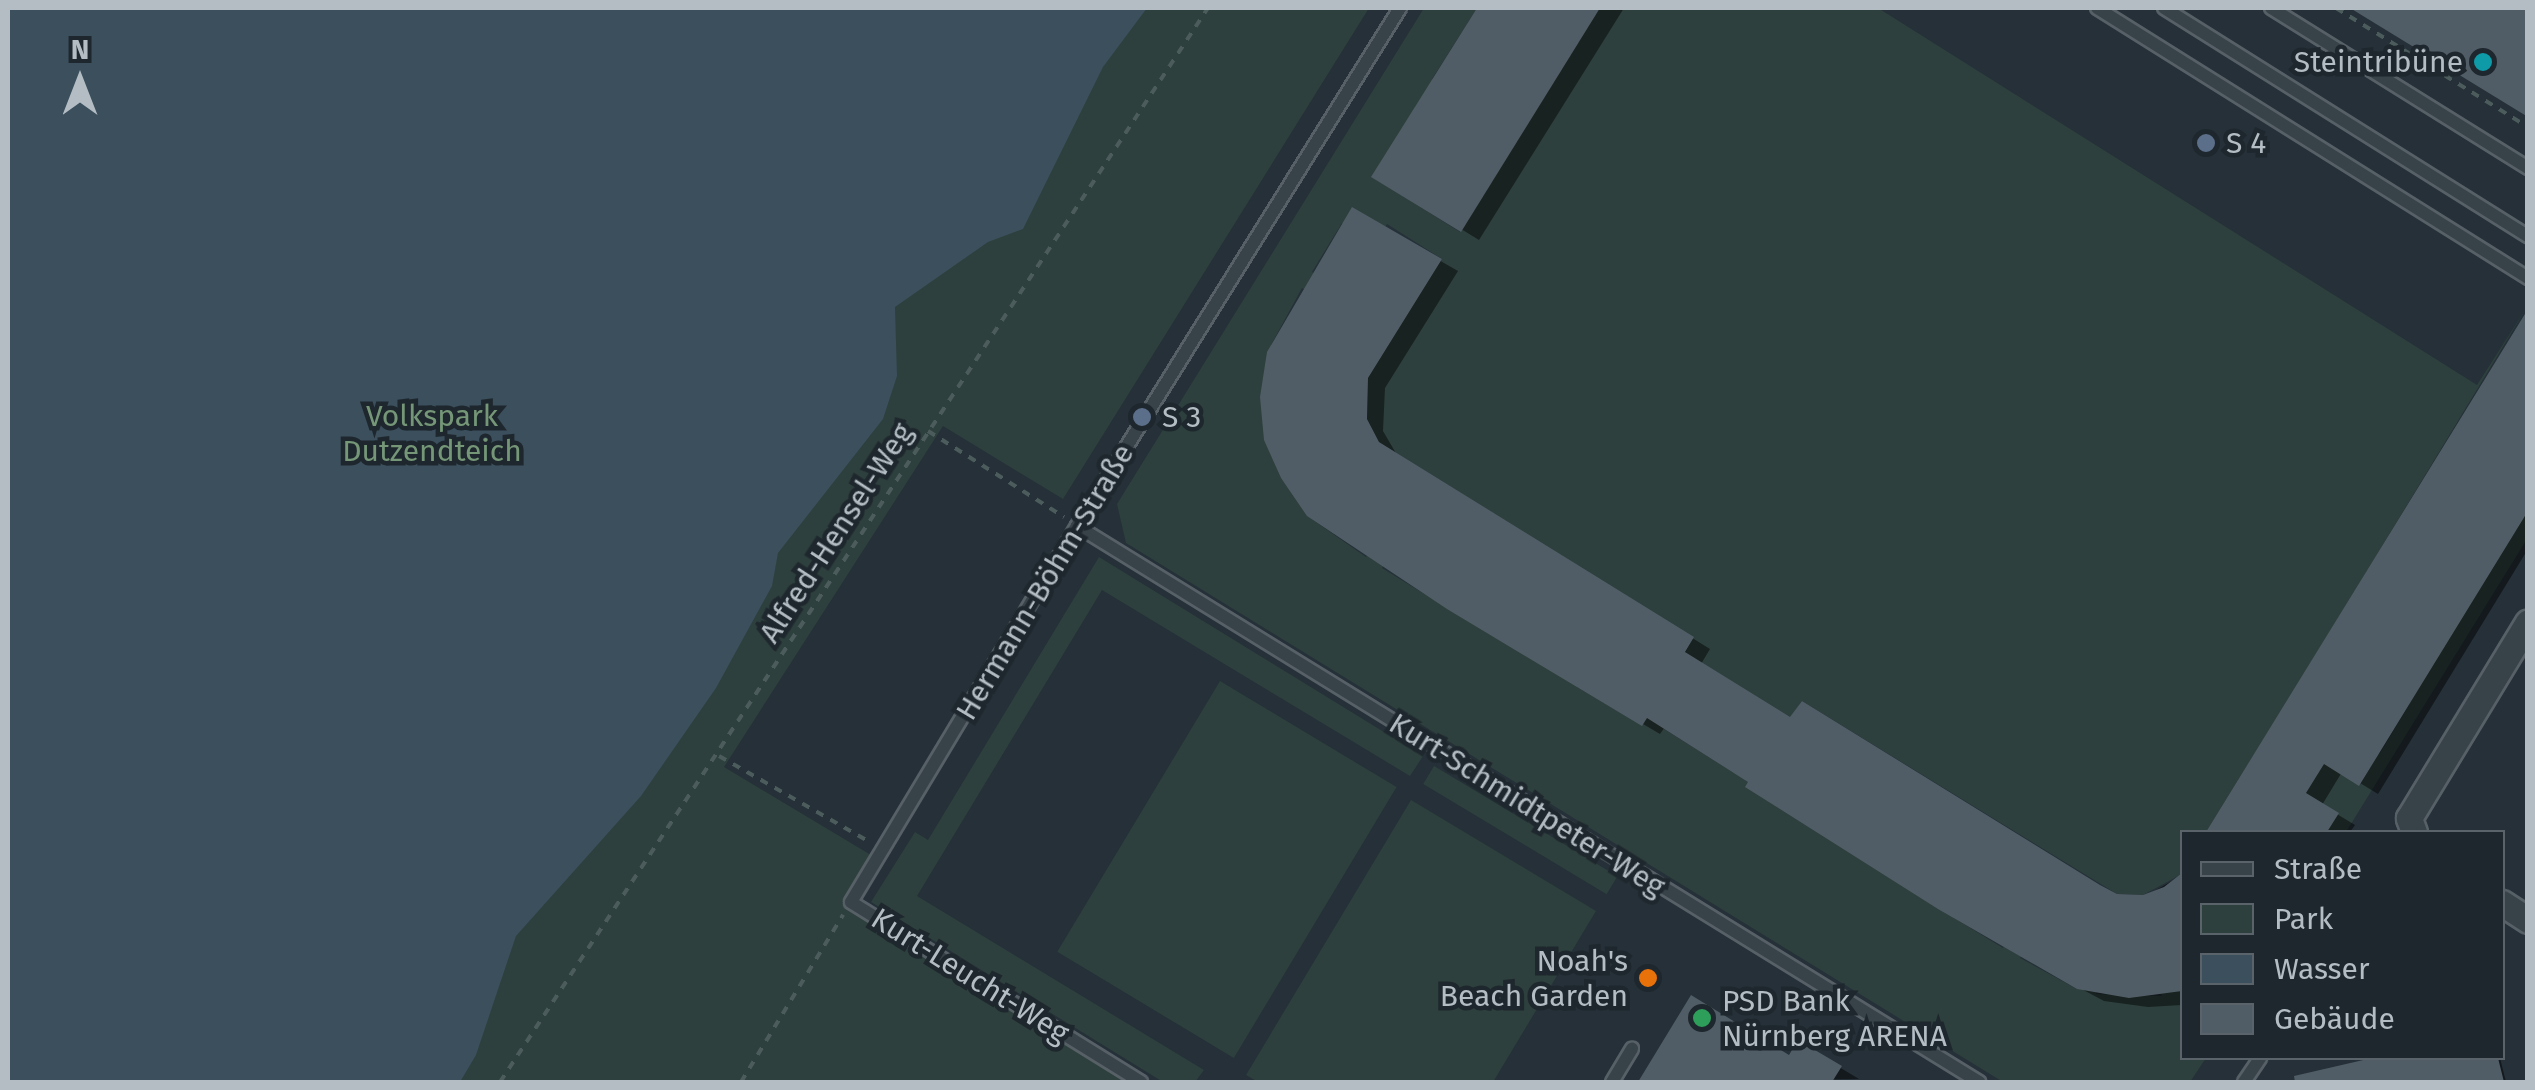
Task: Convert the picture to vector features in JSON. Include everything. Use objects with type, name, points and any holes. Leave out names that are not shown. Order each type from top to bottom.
[{"type":"street","points":[[2408,828],[2528,622]]},
{"type":"street","points":[[2505,906],[2528,920]]},
{"type":"lane","name":"Hermann-Böhm-Straße","points":[[851,902],[1077,526],[1400,8]]},
{"type":"lane","points":[[2097,8],[2528,278]]},
{"type":"lane","points":[[2164,8],[2528,236]]},
{"type":"lane","points":[[2271,8],[2528,168]]},
{"type":"lane","name":"Kurt-Schmidtpeter-Weg","points":[[1077,526],[1979,1082]]},
{"type":"lane","name":"Kurt-Leucht-Weg","points":[[851,902],[1141,1082]]},
{"type":"lane","points":[[1612,1082],[1632,1049]]},
{"type":"lane","points":[[2244,1082],[2259,1060]]},
{"type":"path","name":"Alfred-Hensel-Weg","points":[[500,1082],[1208,8]]},
{"type":"path","points":[[2336,8],[2528,126]]},
{"type":"path","points":[[928,432],[1077,526]]},
{"type":"path","points":[[718,756],[883,850]]},
{"type":"path","points":[[741,1082],[851,902]]},
{"type":"green space","name":"Volkspark Dutzendteich","points":[[8,8],[1369,8],[1063,499],[943,426],[724,767],[871,855],[842,903],[1128,1082],[8,1082]]},
{"type":"green space","points":[[1424,8],[1477,8],[1432,79],[1464,100],[1372,177],[1460,232],[1600,8],[1878,8],[2477,385],[2527,307],[2270,731],[2360,785],[2369,769],[2337,749],[2380,753],[2409,705],[2377,685],[2527,511],[2527,539],[2347,830],[2328,830],[2297,809],[2308,789],[2253,756],[2207,830],[2180,830],[2180,875],[2143,895],[2117,894],[1802,701],[1765,754],[1954,918],[2003,948],[2023,916],[2038,925],[2020,958],[2077,989],[2106,957],[2096,994],[2162,996],[2153,960],[2180,989],[2180,1060],[2205,1060],[2190,1082],[2003,1082],[1126,543],[1117,504]],"holes":[[[1342,223],[1375,243],[1387,224],[1442,259],[1368,378],[1367,419],[1379,442],[1693,638],[1663,694],[1626,716],[1577,687],[1597,655],[1431,598],[1382,568],[1403,536],[1387,526],[1366,557],[1313,520],[1281,478],[1268,448],[1271,345],[1302,288],[1334,308],[1344,292],[1312,272]],[[1704,664],[1734,773],[1664,729]]]},
{"type":"green space","points":[[1099,557],[1423,756],[1410,776],[1102,590],[917,896],[1204,1070],[1195,1082],[1163,1082],[871,902],[915,832],[928,840]]},
{"type":"green space","points":[[1220,681],[1397,787],[1234,1058],[1057,952]]},
{"type":"green space","points":[[1434,766],[1617,876],[1607,894],[1423,784]]},
{"type":"green space","points":[[1411,800],[1596,911],[1493,1082],[1258,1082],[1246,1075]]},
{"type":"water","name":"Volkspark Dutzendteich","points":[[8,8],[1147,8],[1103,67],[1023,229],[988,242],[895,307],[897,376],[883,419],[778,553],[772,586],[716,688],[641,796],[516,936],[476,1055],[460,1082],[8,1082]]},
{"type":"building","points":[[1477,8],[1600,8],[1461,232],[1371,177]]},
{"type":"building","name":"Steintribüne","points":[[2350,8],[2528,8],[2528,117]]},
{"type":"building","points":[[1352,207],[1442,259],[1368,378],[1367,419],[1379,442],[1694,637],[1685,652],[1790,717],[1802,701],[2100,885],[2117,894],[2143,895],[2164,887],[2180,875],[2180,991],[2129,998],[2077,989],[1938,909],[1745,787],[1748,782],[1647,718],[1642,726],[1447,609],[1307,516],[1281,478],[1264,440],[1260,397],[1267,352]]},
{"type":"building","points":[[2528,309],[2528,511],[2359,786],[2324,764],[2306,793],[2339,813],[2328,830],[2207,830]]},
{"type":"building","name":"PSD Bank Nürnberg ARENA","points":[[1691,995],[1789,1055],[1798,1040],[1842,1066],[1832,1082],[1638,1082]]},
{"type":"building","points":[[2363,1060],[2498,1060],[2504,1082],[2295,1082],[2294,1076]]},
{"type":"place","name":"Steintribüne","points":[[2483,62]]},
{"type":"place","name":"S 4","points":[[2206,143]]},
{"type":"place","name":"S 3","points":[[1142,417]]},
{"type":"place","name":"Noah's Beach Garden","points":[[1648,978]]},
{"type":"place","name":"PSD Bank Nürnberg ARENA","points":[[1702,1018]]}]
